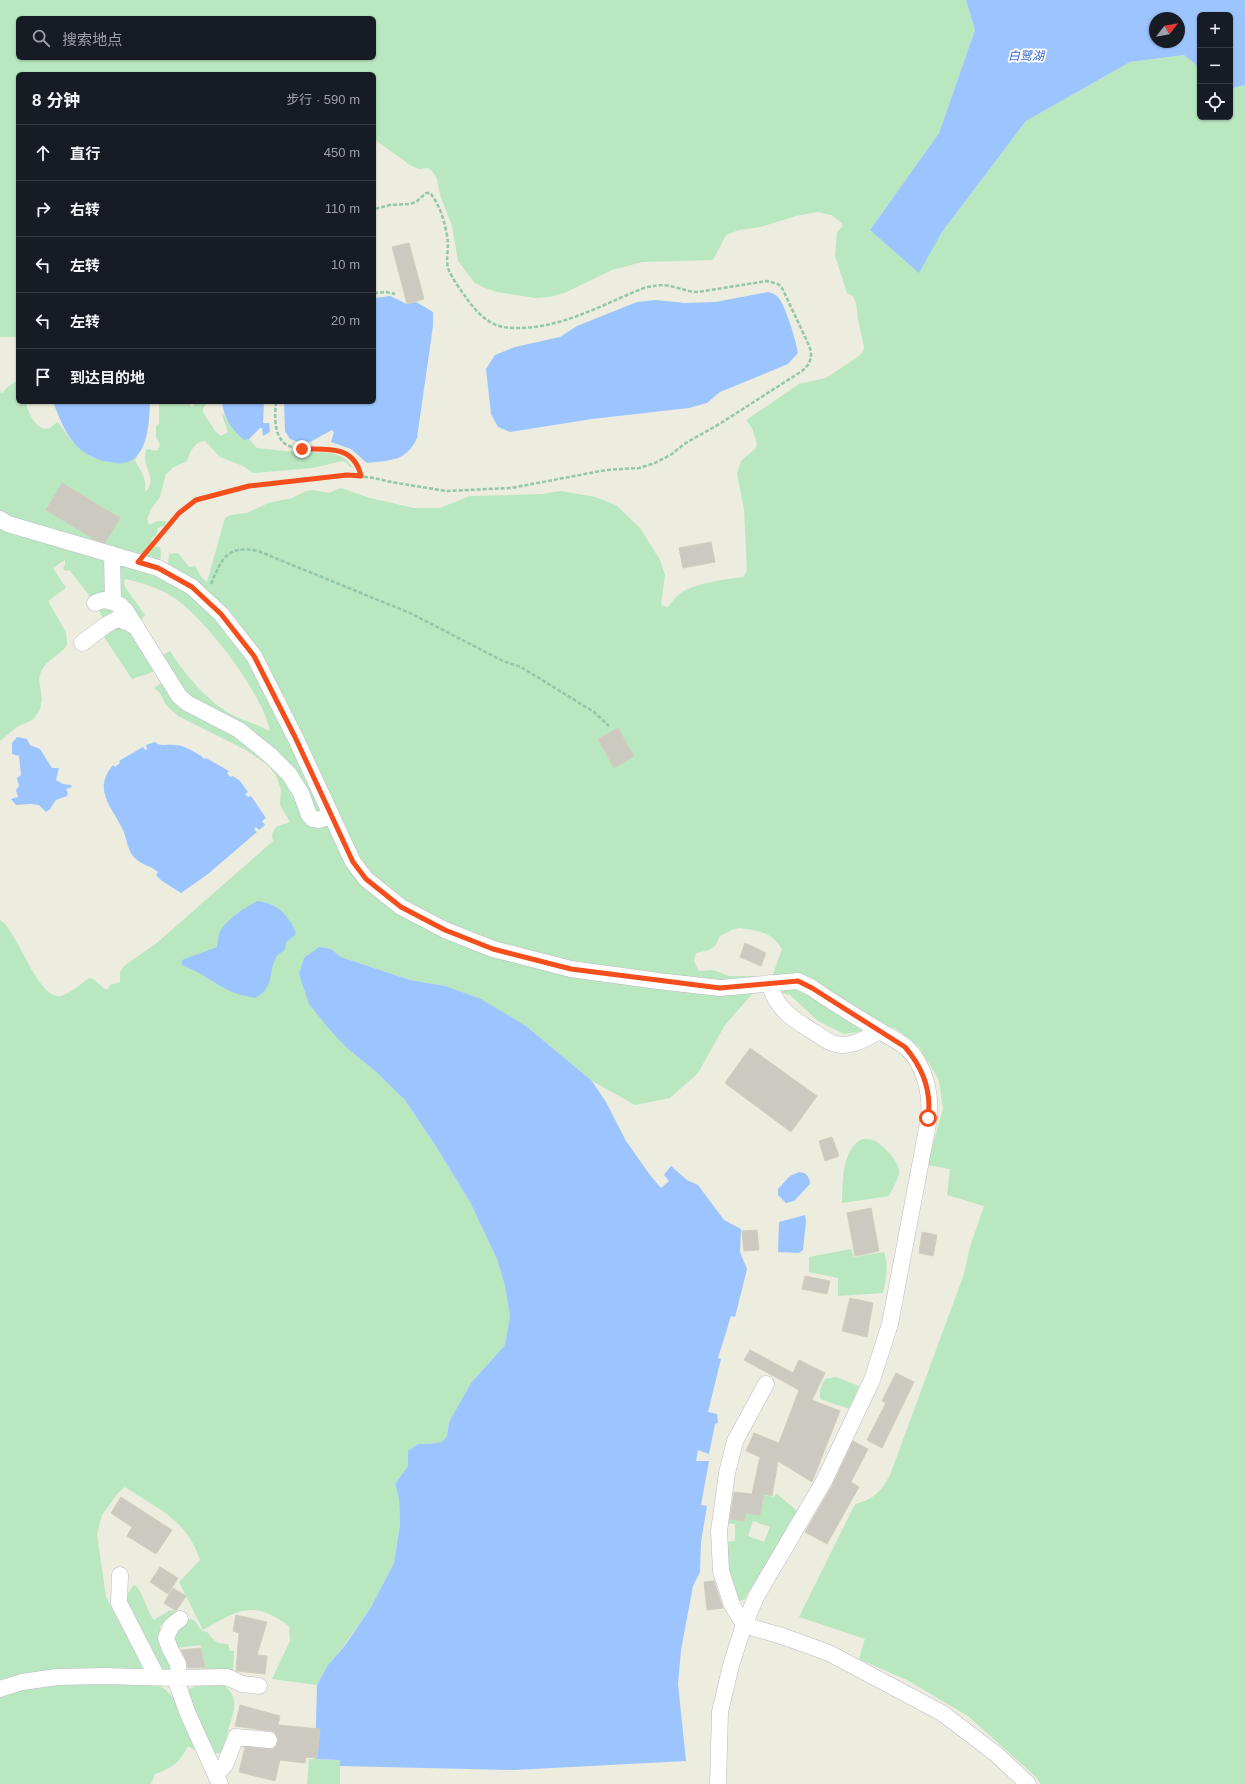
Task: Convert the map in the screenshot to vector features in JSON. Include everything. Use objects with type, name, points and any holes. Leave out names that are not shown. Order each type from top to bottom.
[{"type":"street","points":[[0,519],[8,524],[158,568],[192,587],[221,614],[254,656],[295,737],[353,862],[366,879],[401,907],[445,930],[486,946],[571,969],[720,988],[798,981],[812,988],[905,1047],[912,1055],[926,1079],[930,1105],[916,1190],[890,1324],[872,1380],[848,1432],[824,1481],[757,1595],[744,1625],[730,1665],[720,1712],[718,1784]]},
{"type":"street","points":[[112,554],[113,602]]},
{"type":"street","points":[[95,603],[103,600],[113,602],[126,611],[179,696],[187,703],[239,730],[271,756],[289,774],[301,793],[309,815],[313,819],[318,820],[331,816]]},
{"type":"street","points":[[82,643],[106,625],[117,619],[129,623],[137,628]]},
{"type":"street","points":[[770,983],[773,996],[793,1020],[836,1044],[856,1042],[879,1031]]},
{"type":"street","points":[[766,1384],[735,1441],[727,1473],[719,1531],[721,1571],[732,1605],[744,1625],[785,1637],[829,1653],[942,1713],[996,1754],[1028,1784]]},
{"type":"street","points":[[120,1575],[119,1603],[157,1677]]},
{"type":"street","points":[[180,1619],[171,1626],[166,1638],[178,1664],[177,1678],[188,1714],[220,1775],[226,1778],[230,1784]]},
{"type":"street","points":[[0,1689],[22,1682],[57,1677],[104,1676],[227,1678],[242,1684],[259,1686]]},
{"type":"street","points":[[220,1775],[236,1737],[269,1740]]},
{"type":"path","points":[[138,562],[179,513],[196,500],[255,485],[347,475],[361,476],[446,491],[511,488],[606,470],[639,468],[655,463],[672,454],[684,444],[722,423],[802,371],[808,365],[811,358],[807,341],[786,294],[778,284],[767,281],[698,292],[689,292],[671,286],[655,286],[617,299],[568,320],[522,328],[499,326],[484,318],[475,309],[451,274],[448,266],[446,232],[434,197],[430,193],[426,193],[416,202],[410,204],[390,205],[376,208]]},
{"type":"path","points":[[376,293],[386,292],[395,294]]},
{"type":"path","points":[[276,404],[276,429],[285,444],[302,449],[320,448],[339,450],[352,459],[360,471],[361,476]]},
{"type":"path","points":[[205,599],[219,565],[229,553],[236,550],[246,549],[258,551],[410,613],[504,661],[521,667],[594,712],[608,726]]},
{"type":"green space","points":[[0,0],[966,0],[975,30],[939,133],[870,230],[919,272],[942,232],[1026,121],[1130,62],[1184,55],[1197,66],[1197,120],[1233,120],[1233,88],[1245,85],[1245,1784],[1041,1784],[1034,1775],[968,1716],[907,1680],[859,1659],[865,1639],[799,1617],[855,1504],[868,1500],[876,1494],[890,1475],[964,1274],[970,1247],[984,1206],[947,1195],[950,1169],[927,1165],[943,1109],[939,1080],[919,1047],[896,1029],[881,1024],[865,1031],[844,1034],[818,1021],[790,995],[772,990],[752,994],[725,1025],[698,1073],[670,1098],[635,1105],[592,1081],[526,1026],[445,986],[410,980],[341,957],[331,949],[348,1049],[375,1071],[405,1100],[470,1202],[497,1259],[505,1286],[510,1316],[505,1345],[471,1383],[449,1422],[447,1436],[442,1442],[418,1444],[409,1451],[408,1466],[395,1484],[399,1498],[400,1524],[394,1563],[371,1607],[328,1665],[317,1685],[272,1679],[290,1641],[289,1626],[265,1612],[245,1610],[226,1617],[203,1630],[179,1582],[200,1560],[194,1546],[179,1525],[160,1509],[125,1487],[118,1493],[102,1515],[97,1534],[106,1597],[141,1663],[143,1682],[162,1687],[171,1696],[179,1701],[189,1689],[217,1678],[229,1690],[234,1700],[232,1718],[226,1740],[220,1753],[203,1753],[188,1746],[182,1757],[175,1764],[155,1774],[151,1784],[0,1784],[0,920],[14,937],[36,977],[44,988],[53,995],[65,995],[89,978],[93,979],[105,989],[108,989],[110,985],[120,982],[120,972],[124,966],[158,942],[273,841],[272,834],[276,827],[290,822],[280,805],[281,789],[276,776],[269,766],[246,750],[178,716],[166,705],[160,693],[154,688],[174,675],[161,656],[170,651],[181,667],[219,707],[232,715],[270,731],[257,698],[232,659],[218,641],[189,609],[176,599],[151,586],[125,579],[124,584],[126,588],[145,615],[140,621],[157,669],[148,674],[132,679],[102,634],[109,629],[96,606],[69,570],[65,571],[63,568],[65,560],[53,568],[66,588],[48,601],[66,632],[67,644],[65,648],[46,664],[41,671],[39,679],[42,699],[40,709],[34,719],[17,727],[0,741],[0,392],[3,393],[16,381],[16,404],[26,404],[31,416],[37,424],[45,429],[50,428],[58,422],[70,439],[91,457],[108,462],[124,463],[138,453],[135,461],[144,479],[145,492],[151,480],[145,459],[146,449],[157,451],[160,445],[156,437],[156,426],[159,424],[159,404],[190,404],[191,407],[194,404],[206,404],[203,412],[215,431],[221,436],[228,432],[222,415],[224,414],[226,419],[244,439],[249,439],[257,448],[331,453],[343,458],[350,464],[352,467],[350,467],[346,462],[342,461],[313,468],[253,473],[243,466],[220,457],[205,441],[195,445],[189,454],[187,461],[174,467],[166,474],[160,497],[151,509],[147,519],[149,525],[157,521],[166,521],[165,526],[158,528],[156,535],[151,539],[153,546],[160,547],[160,561],[168,564],[169,554],[178,553],[189,567],[195,566],[202,578],[207,582],[225,518],[230,515],[247,513],[268,503],[292,498],[306,491],[313,490],[329,493],[341,488],[370,498],[414,508],[440,508],[470,496],[542,494],[561,491],[595,497],[616,505],[640,528],[660,560],[665,575],[661,605],[668,607],[678,595],[684,591],[700,585],[743,577],[747,571],[744,509],[737,474],[741,461],[755,449],[757,444],[752,428],[746,420],[799,384],[826,378],[859,356],[863,352],[864,347],[856,303],[853,296],[847,293],[835,256],[837,232],[843,226],[842,223],[831,215],[818,212],[796,216],[760,227],[739,230],[726,235],[713,260],[642,262],[612,270],[564,293],[550,297],[535,298],[497,292],[475,283],[458,261],[452,226],[440,195],[437,179],[433,172],[428,168],[419,169],[410,165],[376,140],[376,72],[16,72],[16,337],[0,337]],"holes":[[[739,928],[758,931],[769,935],[782,949],[773,974],[770,976],[729,976],[713,970],[699,971],[694,961],[696,953],[709,950],[715,946],[720,936]]]},
{"type":"green space","points":[[862,1139],[870,1139],[875,1141],[888,1152],[895,1160],[899,1173],[889,1196],[842,1203],[844,1168],[850,1151],[855,1144]]},
{"type":"green space","points":[[851,1249],[854,1257],[884,1252],[887,1267],[883,1293],[838,1296],[838,1278],[809,1272],[809,1257]]},
{"type":"green space","points":[[836,1377],[859,1386],[850,1409],[820,1399],[820,1390],[825,1379]]},
{"type":"green space","points":[[776,1493],[797,1511],[772,1558],[744,1600],[738,1601],[734,1599],[732,1595],[726,1566],[723,1547],[724,1518],[744,1521],[746,1513],[760,1515],[764,1495],[774,1497]],"holes":[[[753,1521],[770,1527],[764,1542],[748,1536]],[[725,1523],[735,1524],[735,1541],[724,1542]]]},
{"type":"green space","points":[[134,1585],[140,1591],[154,1620],[170,1610],[175,1611],[176,1613],[160,1626],[160,1635],[177,1668],[159,1670],[127,1602],[126,1596]]},
{"type":"green space","points":[[190,1619],[194,1620],[202,1631],[207,1632],[216,1641],[228,1644],[230,1651],[234,1651],[233,1671],[206,1671],[201,1645],[176,1648],[172,1641],[183,1624]]},
{"type":"green space","points":[[309,1759],[340,1760],[340,1784],[307,1784]]},
{"type":"water","name":"白鹭湖","points":[[966,0],[1245,0],[1245,85],[1233,88],[1233,12],[1197,12],[1197,66],[1184,55],[1130,62],[1026,121],[942,232],[919,273],[870,230],[939,133],[975,30]]},
{"type":"water","points":[[768,292],[777,296],[787,314],[798,353],[788,364],[720,392],[707,403],[689,408],[592,419],[510,432],[498,427],[491,414],[486,369],[495,355],[515,347],[560,337],[577,326],[637,302],[655,300],[685,303],[715,302]]},
{"type":"water","points":[[390,296],[407,304],[416,302],[433,312],[433,326],[417,438],[408,452],[402,456],[390,460],[367,463],[351,449],[331,442],[334,432],[332,430],[304,444],[290,439],[285,431],[284,404],[376,404],[376,298]]},
{"type":"water","points":[[54,404],[150,404],[148,428],[143,447],[132,460],[124,463],[107,462],[93,458],[74,443],[63,426]]},
{"type":"water","points":[[222,404],[264,404],[263,423],[269,423],[270,432],[263,436],[262,428],[260,428],[249,439],[244,440],[235,432],[224,413]]},
{"type":"water","points":[[17,737],[27,739],[30,745],[40,749],[52,768],[59,768],[56,780],[63,784],[71,785],[72,787],[66,789],[68,793],[67,796],[56,800],[46,812],[39,805],[16,805],[11,799],[18,797],[16,790],[19,786],[17,778],[21,775],[19,756],[12,754],[12,743]]},
{"type":"water","points":[[155,742],[162,745],[179,745],[186,747],[205,759],[206,758],[229,771],[227,773],[230,777],[233,776],[240,781],[248,792],[245,794],[248,797],[251,796],[266,818],[262,821],[265,825],[259,830],[256,827],[254,829],[257,832],[208,874],[181,893],[162,881],[156,875],[158,872],[133,856],[129,850],[123,830],[109,806],[104,790],[104,782],[113,765],[115,767],[120,763],[119,761],[143,747],[145,750],[147,749],[146,745]]},
{"type":"water","points":[[258,901],[265,902],[282,911],[290,920],[296,932],[294,936],[286,943],[285,949],[277,956],[274,962],[269,984],[262,994],[255,998],[244,996],[220,986],[194,970],[182,965],[182,960],[217,947],[219,934],[230,919],[248,906]]},
{"type":"water","points":[[319,947],[331,949],[341,957],[410,980],[445,986],[481,999],[526,1026],[592,1081],[606,1102],[626,1141],[661,1188],[669,1181],[664,1175],[671,1166],[687,1180],[698,1185],[724,1220],[741,1229],[740,1252],[747,1269],[735,1317],[731,1316],[718,1358],[721,1359],[708,1412],[717,1414],[718,1423],[715,1424],[709,1454],[698,1450],[696,1461],[709,1461],[701,1505],[707,1506],[701,1542],[700,1572],[693,1586],[681,1650],[678,1684],[686,1761],[514,1770],[340,1766],[340,1760],[315,1759],[317,1685],[328,1665],[346,1644],[371,1607],[394,1563],[400,1524],[399,1498],[395,1484],[408,1466],[408,1451],[418,1444],[442,1442],[447,1436],[449,1422],[471,1383],[505,1345],[510,1316],[505,1286],[497,1259],[470,1202],[437,1148],[405,1100],[375,1071],[348,1049],[309,1004],[299,974],[304,958]]},
{"type":"water","points":[[799,1172],[807,1175],[810,1184],[794,1201],[786,1203],[778,1195],[778,1189],[790,1176]]},
{"type":"water","points":[[805,1215],[806,1221],[803,1250],[799,1253],[778,1252],[779,1222]]},
{"type":"building","points":[[409,243],[424,299],[407,304],[392,247]]},
{"type":"building","points":[[62,483],[120,518],[105,543],[94,539],[46,510]]},
{"type":"building","points":[[711,542],[715,562],[683,568],[679,548]]},
{"type":"building","points":[[618,728],[634,756],[614,768],[598,739]]},
{"type":"building","points":[[745,943],[766,953],[761,966],[740,957]]},
{"type":"building","points":[[750,1048],[817,1096],[791,1132],[725,1083]]},
{"type":"building","points":[[832,1137],[839,1156],[825,1161],[819,1141]]},
{"type":"building","points":[[871,1208],[879,1251],[855,1256],[847,1213]]},
{"type":"building","points":[[757,1230],[759,1250],[744,1251],[742,1231]]},
{"type":"building","points":[[922,1232],[937,1235],[933,1256],[919,1253]]},
{"type":"building","points":[[805,1276],[830,1281],[827,1294],[802,1289]]},
{"type":"building","points":[[850,1298],[873,1303],[867,1337],[842,1331]]},
{"type":"building","points":[[750,1350],[793,1373],[799,1360],[825,1373],[812,1400],[840,1411],[812,1482],[778,1461],[772,1496],[764,1494],[760,1515],[746,1513],[744,1521],[730,1519],[734,1492],[752,1494],[760,1457],[746,1451],[754,1433],[779,1443],[799,1390],[744,1360]]},
{"type":"building","points":[[896,1373],[914,1382],[882,1448],[867,1440],[886,1403],[882,1401]]},
{"type":"building","points":[[853,1441],[868,1449],[851,1482],[859,1487],[827,1544],[805,1532],[832,1486]]},
{"type":"building","points":[[121,1497],[172,1530],[156,1554],[127,1536],[132,1527],[111,1513]]},
{"type":"building","points":[[160,1567],[178,1578],[168,1594],[150,1582]]},
{"type":"building","points":[[714,1581],[723,1608],[707,1610],[704,1582]]},
{"type":"building","points":[[173,1588],[186,1596],[176,1611],[164,1603]]},
{"type":"building","points":[[236,1615],[267,1622],[257,1655],[267,1656],[265,1674],[236,1671],[239,1633],[233,1631]]},
{"type":"building","points":[[201,1648],[205,1668],[188,1668],[181,1650]]},
{"type":"building","points":[[240,1705],[280,1716],[278,1725],[320,1729],[317,1758],[306,1757],[305,1763],[280,1760],[275,1781],[239,1772],[245,1747],[273,1749],[277,1745],[278,1740],[275,1732],[235,1726]]},
{"type":"route","points":[[302,449],[320,448],[339,450],[346,453],[357,465],[361,476],[347,475],[249,486],[216,495],[205,496],[187,505],[160,534],[138,562],[158,568],[192,587],[221,614],[254,656],[295,737],[353,862],[366,879],[401,907],[445,930],[493,949],[571,969],[720,988],[798,981],[812,988],[822,996],[905,1047],[912,1055],[926,1079],[930,1105],[928,1118]]}]
